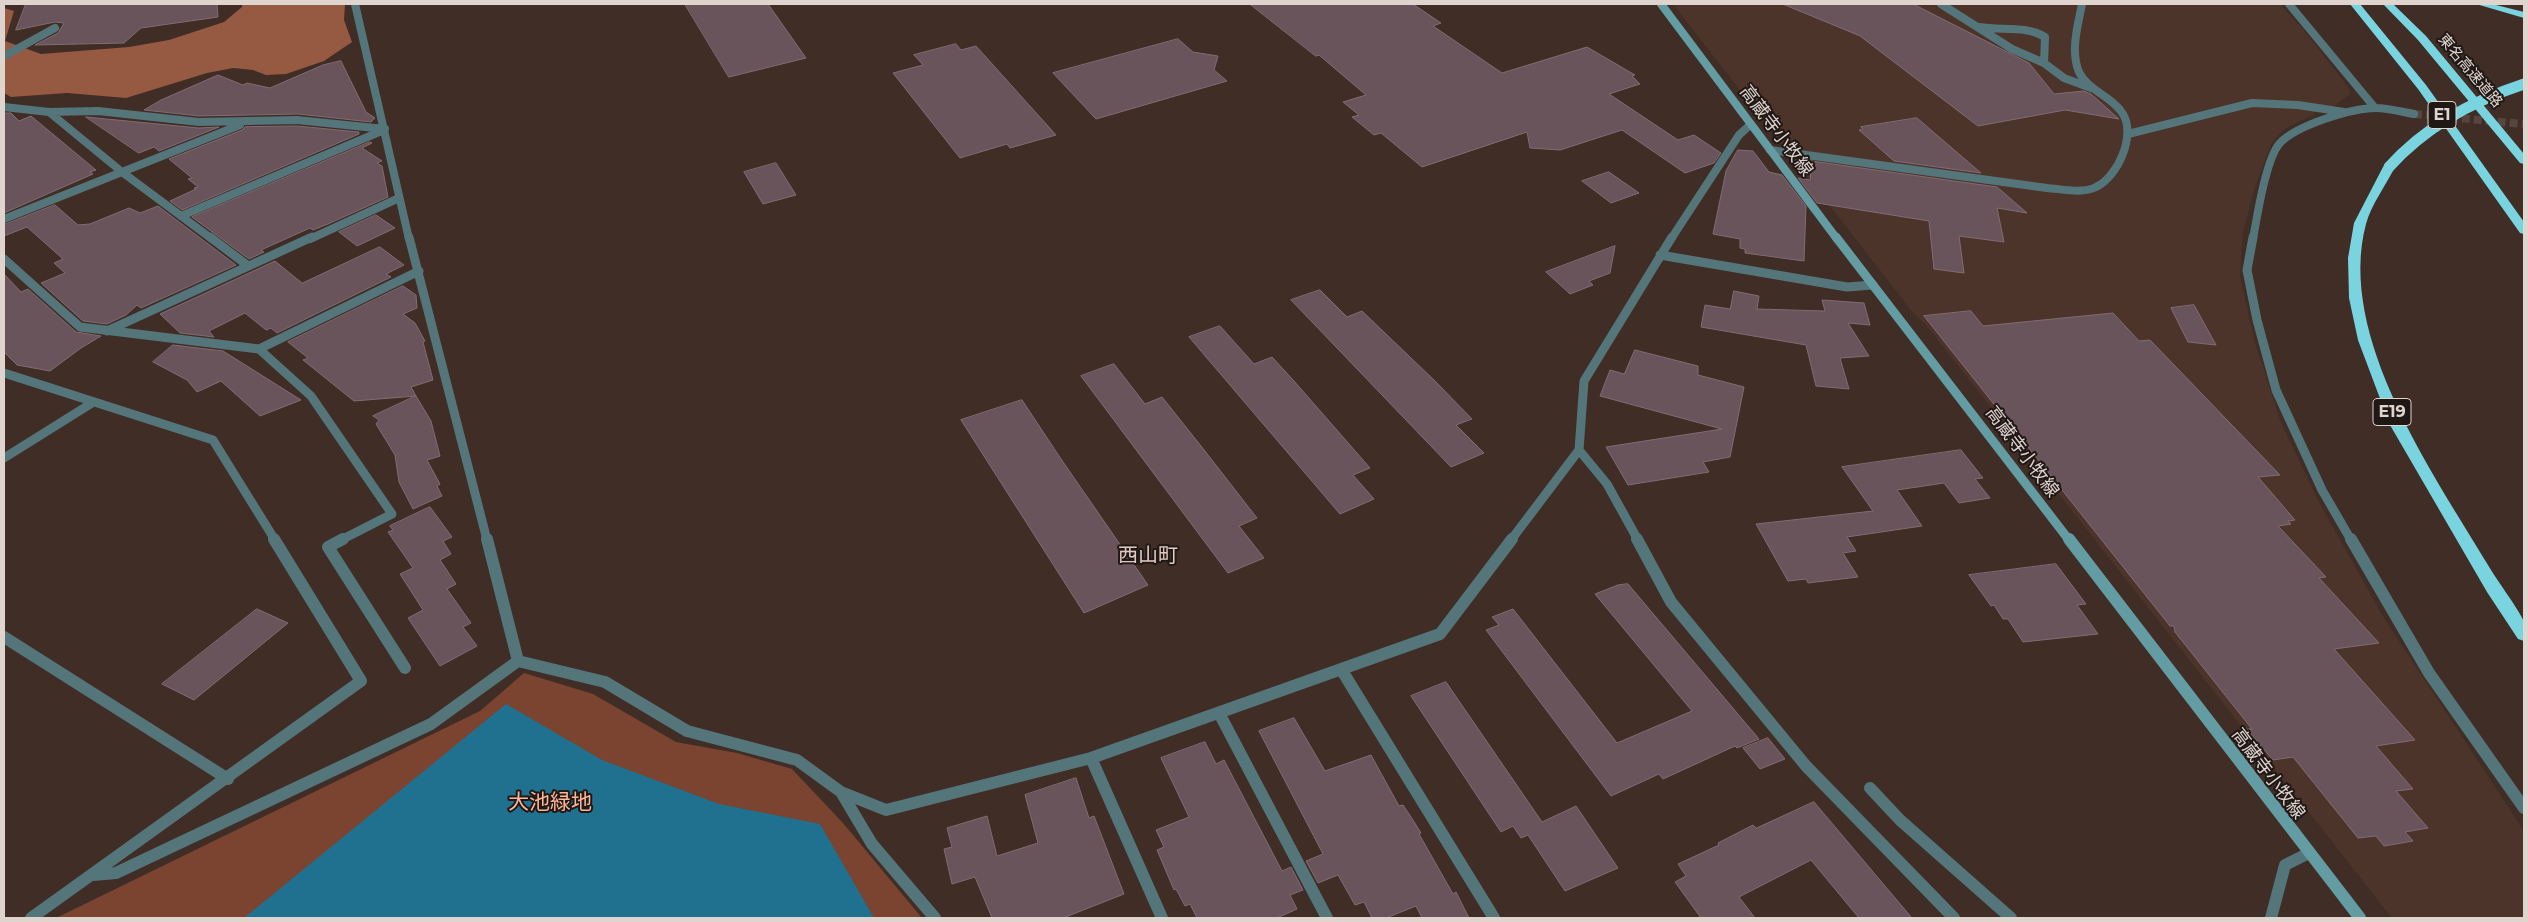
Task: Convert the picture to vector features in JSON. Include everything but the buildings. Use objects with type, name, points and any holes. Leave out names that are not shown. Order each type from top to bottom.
[{"type":"highway","name":"E1","points":[[2354,4],[2422,87],[2524,230]]},
{"type":"highway","name":"東名高速道路","points":[[2388,4],[2422,38],[2524,161]]},
{"type":"highway","points":[[2481,4],[2524,15]]},
{"type":"highway","name":"E19","points":[[2524,84],[2480,102],[2428,131],[2403,150],[2389,167],[2360,223],[2354,258],[2356,298],[2364,340],[2397,425],[2493,588],[2524,634]]},
{"type":"main road","name":"高蔵寺小牧線","points":[[1661,4],[1873,285],[2360,918]]},
{"type":"street","points":[[355,4],[385,129],[399,198],[518,661]]},
{"type":"street","points":[[1941,4],[2012,49],[2044,63],[2064,78],[2097,90]]},
{"type":"street","points":[[1770,150],[2047,188],[2075,190],[2095,188],[2109,180],[2128,134],[2128,122],[2122,112],[2079,72],[2076,59],[2082,4]]},
{"type":"street","points":[[2290,4],[2375,108]]},
{"type":"street","points":[[1976,26],[1989,30],[2032,30],[2040,34],[2045,37],[2044,63]]},
{"type":"street","points":[[4,56],[55,28]]},
{"type":"street","points":[[2128,134],[2252,103],[2298,105],[2350,113]]},
{"type":"street","points":[[4,107],[50,112],[98,111],[150,115],[199,122],[297,120],[385,129]]},
{"type":"street","points":[[2414,114],[2375,108],[2350,113],[2321,120],[2301,128],[2279,144],[2264,181],[2247,270],[2257,320],[2276,390],[2322,490],[2429,674],[2524,808]]},
{"type":"street","points":[[50,112],[122,172],[247,266]]},
{"type":"street","points":[[4,219],[246,122]]},
{"type":"street","points":[[91,876],[116,873],[431,724],[518,661],[605,682],[687,730],[797,760],[841,792],[886,810],[1091,758],[1440,634],[1579,450],[1584,380],[1660,255],[1739,135],[1750,124]]},
{"type":"street","points":[[180,216],[385,129]]},
{"type":"street","points":[[106,332],[399,198]]},
{"type":"street","points":[[1660,255],[1847,288],[1873,285]]},
{"type":"street","points":[[4,259],[80,327],[106,332],[259,349],[419,271]]},
{"type":"street","points":[[259,349],[311,396],[392,514],[328,547],[405,668]]},
{"type":"street","points":[[4,374],[213,440],[361,681],[228,779],[31,918]]},
{"type":"street","points":[[4,458],[92,403]]},
{"type":"street","points":[[1579,450],[1607,484],[1672,602],[1806,766],[1954,918]]},
{"type":"street","points":[[4,637],[228,779]]},
{"type":"street","points":[[1341,669],[1494,918]]},
{"type":"street","points":[[1219,712],[1328,918]]},
{"type":"street","points":[[1091,758],[1162,918]]},
{"type":"street","points":[[1870,788],[1900,820],[2011,918]]},
{"type":"street","points":[[841,792],[872,844],[935,918]]},
{"type":"street","points":[[2271,918],[2285,865],[2309,854]]},
{"type":"shaded area","points":[[242,4],[345,4],[344,20],[352,42],[324,61],[286,74],[266,75],[253,70],[233,68],[207,73],[126,98],[67,93],[11,97],[4,93],[4,8],[14,11],[5,41],[41,54],[129,47],[169,40],[224,22],[242,7]]},
{"type":"shaded area","points":[[1673,4],[2280,4],[2303,29],[2349,88],[2350,94],[2336,105],[2314,111],[2313,115],[2286,128],[2272,142],[2255,187],[2243,232],[2240,276],[2254,339],[2281,423],[2319,502],[2382,615],[2524,831],[2524,918],[2392,918],[1927,326],[1914,314]]},
{"type":"green space","name":"大池緑地","points":[[524,673],[593,694],[676,742],[737,753],[792,769],[843,823],[922,918],[56,918],[480,711]]},
{"type":"water","name":"大池緑地","points":[[506,704],[602,760],[719,804],[820,824],[874,918],[244,918]]},
{"type":"tunnel","points":[[2414,114],[2523,124]]},
{"type":"district","name":"西山町","points":[[1148,556]]}]
